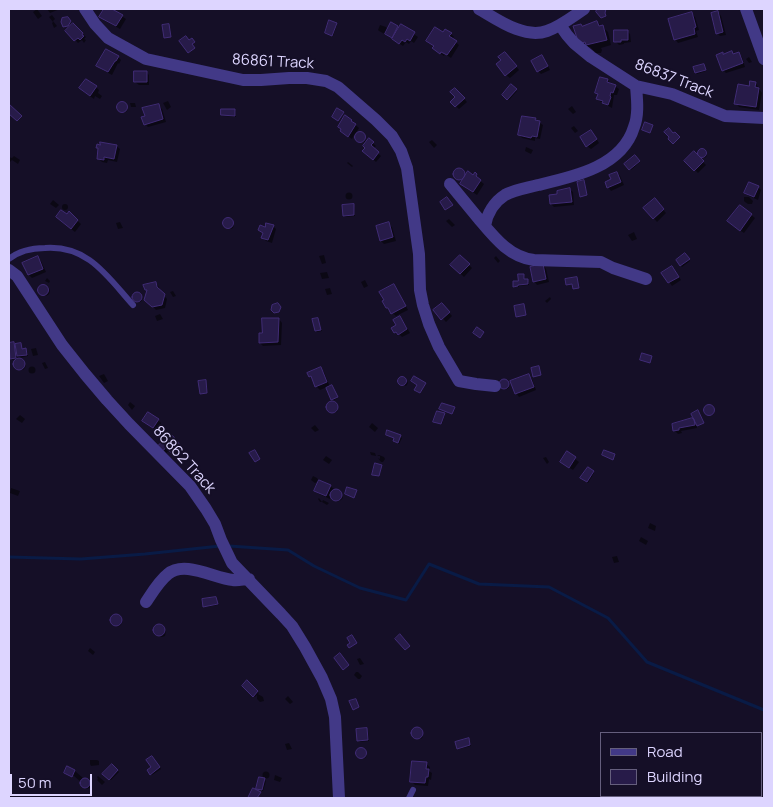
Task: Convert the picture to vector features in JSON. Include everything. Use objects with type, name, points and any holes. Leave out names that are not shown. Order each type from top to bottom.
[{"type":"street","name":"86861 Track","points":[[85,9],[108,38],[146,59],[243,80],[307,78],[326,82],[338,87],[376,120],[392,136],[401,151],[407,168],[419,254],[420,290],[423,306],[439,348],[459,380],[494,386]]},
{"type":"street","points":[[479,9],[516,29],[533,33],[546,31],[560,25],[584,9]]},
{"type":"street","points":[[746,9],[760,34],[764,59]]},
{"type":"street","name":"86837 Track","points":[[560,25],[574,43],[591,57],[636,86],[672,94],[725,116],[764,118]]},
{"type":"street","points":[[484,226],[491,210],[503,196],[513,191],[584,173],[614,156],[627,142],[635,125],[637,108],[636,86]]},
{"type":"street","points":[[450,184],[494,239],[525,259],[601,262],[646,279]]},
{"type":"street","name":"86862 Track","points":[[9,270],[17,276],[62,345],[101,394],[190,486],[215,524],[220,540],[232,563],[292,626],[322,678],[331,699],[335,717],[339,798]]},
{"type":"street","points":[[146,602],[168,573],[174,570],[184,568],[233,580],[248,579]]},
{"type":"lane","points":[[9,259],[32,248],[54,247],[68,249],[95,263],[133,305]]},
{"type":"lane","points":[[409,798],[413,790]]},
{"type":"building","points":[[104,9],[112,9],[123,15],[116,26],[99,17]]},
{"type":"building","points":[[597,9],[606,9],[606,16],[601,18],[596,12]]},
{"type":"building","points":[[718,11],[723,32],[716,34],[711,13]]},
{"type":"building","points":[[692,12],[696,27],[694,28],[695,34],[674,40],[668,19]]},
{"type":"building","points":[[68,17],[71,21],[68,26],[63,27],[62,18]]},
{"type":"building","points":[[329,20],[337,23],[332,36],[325,33]]},
{"type":"building","points":[[597,21],[599,26],[603,25],[607,40],[586,45],[585,42],[579,44],[573,26],[581,24],[582,26]]},
{"type":"building","points":[[391,22],[398,26],[392,38],[385,34]]},
{"type":"building","points":[[73,23],[83,33],[82,35],[84,36],[80,40],[78,38],[74,41],[65,31]]},
{"type":"building","points":[[169,24],[171,37],[164,38],[162,25]]},
{"type":"building","points":[[401,24],[415,32],[410,41],[407,39],[405,42],[402,40],[399,44],[392,39]]},
{"type":"building","points":[[435,27],[443,32],[445,29],[452,33],[449,36],[457,41],[447,55],[441,52],[440,54],[432,48],[434,46],[426,41]]},
{"type":"building","points":[[614,30],[628,30],[628,40],[614,42]]},
{"type":"building","points":[[186,36],[189,40],[192,38],[195,42],[192,44],[195,48],[188,53],[179,41]]},
{"type":"building","points":[[106,49],[119,56],[108,72],[96,66]]},
{"type":"building","points":[[732,51],[733,54],[739,52],[743,63],[722,71],[716,55]]},
{"type":"building","points":[[505,52],[517,66],[505,76],[496,64],[501,60],[498,57]]},
{"type":"building","points":[[542,55],[548,66],[537,72],[531,61]]},
{"type":"building","points":[[704,64],[706,70],[695,73],[693,67]]},
{"type":"building","points":[[134,71],[147,71],[147,82],[134,82]]},
{"type":"building","points":[[600,77],[608,79],[607,82],[616,85],[613,93],[611,92],[608,105],[596,99],[598,94],[595,93]]},
{"type":"building","points":[[86,79],[97,86],[90,96],[79,88]]},
{"type":"building","points":[[750,81],[756,82],[755,87],[759,88],[756,107],[734,104],[738,84],[749,86]]},
{"type":"building","points":[[511,84],[517,89],[507,100],[502,95]]},
{"type":"building","points":[[455,88],[465,98],[455,107],[450,102],[455,97],[450,92]]},
{"type":"building","points":[[122,101],[128,107],[122,113],[116,107]]},
{"type":"building","points":[[9,104],[22,116],[17,121],[9,114]]},
{"type":"building","points":[[159,104],[163,119],[144,125],[141,117],[145,116],[142,108]]},
{"type":"building","points":[[337,108],[344,112],[338,121],[332,117]]},
{"type":"building","points":[[221,109],[235,109],[235,116],[221,115]]},
{"type":"building","points":[[345,115],[356,124],[348,137],[338,127]]},
{"type":"building","points":[[522,116],[536,118],[535,120],[540,121],[537,137],[532,136],[531,138],[518,135]]},
{"type":"building","points":[[645,122],[653,125],[650,133],[642,130]]},
{"type":"building","points":[[669,128],[680,137],[673,144],[664,132]]},
{"type":"building","points":[[591,130],[597,139],[586,147],[580,137]]},
{"type":"building","points":[[360,131],[366,137],[360,143],[354,137]]},
{"type":"building","points":[[369,138],[374,142],[371,145],[379,152],[373,160],[362,151]]},
{"type":"building","points":[[100,142],[117,145],[114,159],[104,157],[104,160],[97,159],[98,148],[96,148],[97,144],[100,145]]},
{"type":"building","points":[[702,148],[707,153],[702,158],[697,153]]},
{"type":"building","points":[[694,151],[704,161],[694,171],[684,161]]},
{"type":"building","points":[[635,155],[640,161],[629,170],[624,164]]},
{"type":"building","points":[[459,168],[465,174],[459,180],[453,174]]},
{"type":"building","points":[[468,171],[473,175],[475,172],[476,176],[481,180],[473,192],[460,184]]},
{"type":"building","points":[[617,172],[621,182],[607,188],[605,182],[611,179],[609,175]]},
{"type":"building","points":[[584,180],[587,195],[580,197],[577,182]]},
{"type":"building","points":[[749,182],[759,186],[754,197],[744,193]]},
{"type":"building","points":[[570,188],[572,202],[550,204],[549,195],[557,194],[557,191]]},
{"type":"building","points":[[447,197],[453,205],[445,210],[440,202]]},
{"type":"building","points":[[655,198],[664,209],[653,219],[643,208]]},
{"type":"building","points":[[354,204],[354,215],[343,216],[342,205]]},
{"type":"building","points":[[740,205],[752,214],[740,231],[727,221]]},
{"type":"building","points":[[61,210],[67,214],[69,211],[78,220],[71,229],[56,217]]},
{"type":"building","points":[[228,217],[234,223],[228,229],[222,223]]},
{"type":"building","points":[[389,222],[393,237],[380,241],[376,226]]},
{"type":"building","points":[[266,223],[274,225],[268,240],[261,238],[263,233],[258,230],[260,225],[265,227]]},
{"type":"building","points":[[685,253],[690,259],[680,266],[676,260]]},
{"type":"building","points":[[460,255],[470,264],[460,274],[450,265]]},
{"type":"building","points":[[38,256],[43,269],[28,275],[22,263]]},
{"type":"building","points":[[543,264],[546,279],[533,282],[530,267]]},
{"type":"building","points":[[672,266],[679,277],[668,283],[661,273]]},
{"type":"building","points":[[518,274],[524,274],[524,279],[528,279],[528,284],[513,287],[513,281],[518,281]]},
{"type":"building","points":[[577,277],[579,288],[573,289],[572,284],[566,285],[565,279]]},
{"type":"building","points":[[156,282],[157,287],[165,294],[162,305],[152,307],[144,300],[147,290],[145,290],[143,285]]},
{"type":"building","points":[[43,284],[49,290],[43,296],[37,290]]},
{"type":"building","points":[[394,284],[406,306],[391,314],[382,301],[384,300],[379,292]]},
{"type":"building","points":[[135,292],[139,292],[142,297],[141,301],[135,302],[132,299],[132,295]]},
{"type":"building","points":[[278,303],[281,307],[279,312],[274,313],[271,310],[272,305]]},
{"type":"building","points":[[442,303],[450,312],[441,320],[433,310]]},
{"type":"building","points":[[524,304],[526,315],[516,317],[514,306]]},
{"type":"building","points":[[400,316],[407,329],[398,335],[391,328],[396,325],[393,320]]},
{"type":"building","points":[[262,318],[279,318],[278,342],[259,343],[259,333],[262,333]]},
{"type":"building","points":[[318,318],[321,330],[315,331],[312,319]]},
{"type":"building","points":[[477,327],[484,332],[480,338],[473,333]]},
{"type":"building","points":[[14,342],[16,358],[10,359],[9,343]]},
{"type":"building","points":[[21,343],[22,349],[26,348],[27,355],[17,356],[15,344]]},
{"type":"building","points":[[642,353],[652,356],[650,363],[640,360]]},
{"type":"building","points":[[17,358],[21,358],[25,364],[21,370],[17,370],[13,366],[13,362]]},
{"type":"building","points":[[539,366],[541,375],[533,377],[531,368]]},
{"type":"building","points":[[321,367],[327,382],[315,387],[311,376],[309,377],[307,373]]},
{"type":"building","points":[[529,374],[534,387],[515,394],[510,381]]},
{"type":"building","points":[[402,376],[407,381],[402,386],[397,381]]},
{"type":"building","points":[[414,376],[426,383],[420,393],[414,390],[417,385],[411,381]]},
{"type":"building","points":[[502,379],[506,379],[509,384],[508,388],[502,389],[499,386],[499,382]]},
{"type":"building","points":[[206,380],[207,393],[200,394],[198,381]]},
{"type":"building","points":[[332,385],[338,397],[331,400],[326,388]]},
{"type":"building","points":[[332,401],[338,407],[332,413],[326,407]]},
{"type":"building","points":[[442,403],[455,407],[452,414],[439,409]]},
{"type":"building","points":[[707,405],[711,405],[714,410],[713,414],[707,415],[704,412],[704,408]]},
{"type":"building","points":[[698,410],[704,423],[697,426],[691,414]]},
{"type":"building","points":[[437,411],[445,413],[441,424],[433,422]]},
{"type":"building","points":[[148,412],[159,419],[153,428],[142,421]]},
{"type":"building","points":[[692,418],[695,425],[673,431],[672,424]]},
{"type":"building","points":[[387,430],[401,435],[398,443],[393,441],[394,438],[386,435]]},
{"type":"building","points":[[171,434],[180,447],[172,454],[166,448],[162,451],[158,446]]},
{"type":"building","points":[[255,450],[260,459],[255,462],[249,453]]},
{"type":"building","points":[[604,450],[615,454],[613,460],[602,455]]},
{"type":"building","points":[[567,451],[576,457],[569,468],[560,462]]},
{"type":"building","points":[[375,463],[382,465],[379,476],[372,475]]},
{"type":"building","points":[[588,467],[594,471],[587,482],[580,478]]},
{"type":"building","points":[[319,480],[331,485],[326,496],[314,491]]},
{"type":"building","points":[[347,487],[357,490],[354,498],[345,494]]},
{"type":"building","points":[[334,489],[338,489],[342,495],[338,501],[334,501],[330,497],[330,493]]},
{"type":"building","points":[[216,597],[218,604],[203,607],[202,599]]},
{"type":"building","points":[[118,614],[121,615],[121,625],[114,626],[111,625],[110,618],[111,615]]},
{"type":"building","points":[[161,624],[164,625],[164,635],[157,636],[154,635],[153,628],[154,625]]},
{"type":"building","points":[[400,634],[410,646],[405,650],[395,639]]},
{"type":"building","points":[[352,635],[357,643],[349,648],[347,645],[350,643],[347,638]]},
{"type":"building","points":[[340,653],[349,665],[343,670],[334,658]]},
{"type":"building","points":[[247,680],[258,691],[253,697],[242,686]]},
{"type":"building","points":[[356,699],[359,707],[353,710],[349,701]]},
{"type":"building","points":[[417,727],[423,733],[417,739],[411,733]]},
{"type":"building","points":[[367,728],[368,740],[357,741],[356,729]]},
{"type":"building","points":[[469,738],[470,745],[457,749],[455,742]]},
{"type":"building","points":[[359,748],[363,748],[366,753],[365,757],[359,758],[356,755],[356,751]]},
{"type":"building","points":[[152,756],[160,767],[150,775],[147,770],[151,767],[146,760]]},
{"type":"building","points":[[412,761],[427,762],[426,769],[429,769],[425,783],[410,782]]},
{"type":"building","points":[[112,764],[118,770],[109,780],[102,774]]},
{"type":"building","points":[[67,766],[75,770],[72,777],[64,773]]},
{"type":"building","points":[[259,777],[265,778],[262,790],[256,789]]},
{"type":"building","points":[[83,778],[87,778],[90,783],[89,787],[83,788],[80,785],[80,781]]},
{"type":"building","points":[[253,788],[261,792],[257,798],[248,798]]},
{"type":"waterway","points":[[9,557],[81,559],[220,546]]},
{"type":"waterway","points":[[229,546],[288,550],[314,566],[360,588],[406,600],[429,564],[479,584],[549,587],[608,618],[647,662],[764,710]]}]
